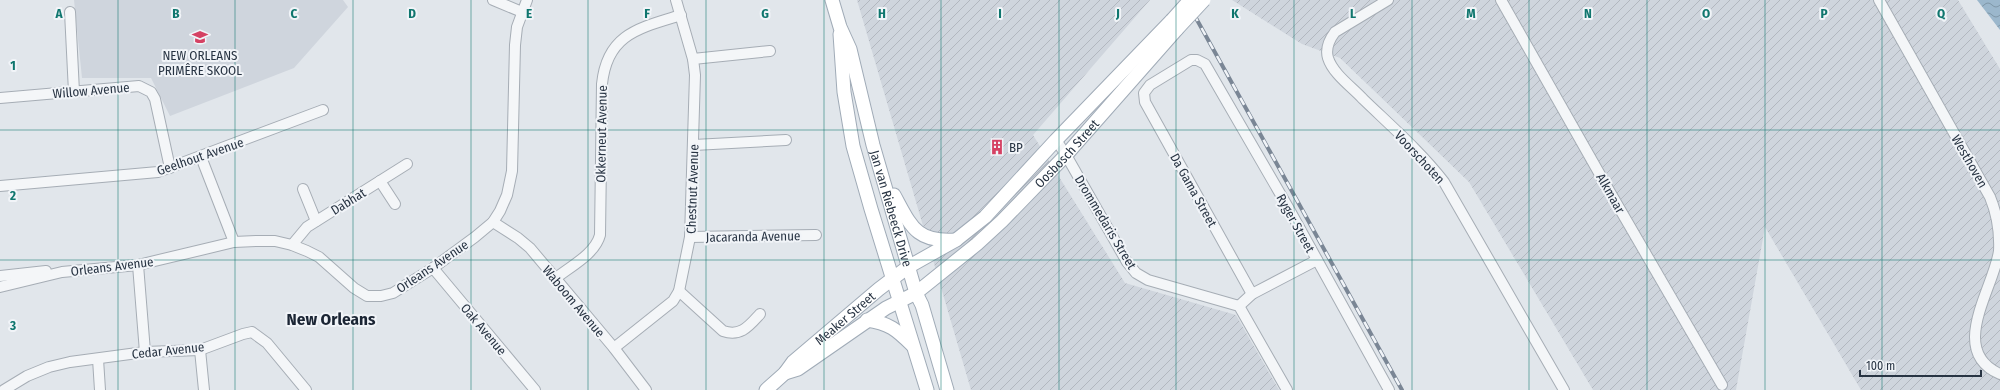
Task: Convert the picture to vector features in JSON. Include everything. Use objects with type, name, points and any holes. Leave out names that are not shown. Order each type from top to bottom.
[{"type":"main road","name":"Jan van Riebeeck Drive","points":[[832,0],[840,27],[850,49],[874,145],[908,267],[922,306],[947,390]]},
{"type":"main road","name":"Oosbosch Street","points":[[916,292],[950,267],[987,235],[1066,155],[1174,25],[1190,0]]},
{"type":"main road","name":"Oosbosch Street","points":[[908,267],[956,240],[971,229],[994,208],[1056,140],[1174,25],[1204,0]]},
{"type":"main road","name":"Jan van Riebeeck Drive","points":[[840,27],[844,92],[854,146],[892,279],[927,390]]},
{"type":"main road","points":[[874,145],[892,189],[914,229],[928,239],[956,240]]},
{"type":"main road","name":"Meaker Street","points":[[766,390],[785,373],[793,362],[831,328],[908,267]]},
{"type":"main road","name":"Meaker Street","points":[[785,373],[798,369],[867,320],[916,292]]},
{"type":"main road","points":[[867,320],[882,322],[896,330],[914,346]]},
{"type":"street","points":[[493,0],[522,12]]},
{"type":"street","name":"Orleans Avenue","points":[[0,287],[62,272],[138,265],[234,242],[275,241],[292,245],[319,257],[354,288],[367,296],[381,296],[394,293],[433,268],[493,222],[507,195],[512,172],[515,45],[517,27],[527,0]]},
{"type":"street","name":"Chestnut Avenue","points":[[614,348],[664,309],[673,300],[679,291],[690,237],[694,145],[693,59],[676,0]]},
{"type":"street","name":"Voorschoten","points":[[1388,0],[1335,32],[1327,49],[1328,58],[1339,76],[1423,157],[1444,182],[1564,390]]},
{"type":"street","name":"Alkmaar","points":[[1501,0],[1722,385]]},
{"type":"street","name":"Westhoven","points":[[1879,0],[1990,197],[1996,211],[1999,237],[1997,262],[1975,330],[1976,349],[1980,358],[1991,369],[2000,374]]},
{"type":"street","points":[[70,12],[74,92]]},
{"type":"street","name":"Okkerneut Avenue","points":[[556,278],[592,249],[598,242],[600,235],[602,84],[604,68],[610,54],[617,43],[630,33],[641,27],[681,15]]},
{"type":"street","points":[[693,59],[770,51]]},
{"type":"street","name":"Ryger Street","points":[[1150,84],[1192,60],[1197,60],[1205,64],[1389,390]]},
{"type":"street","name":"Da Gama Street","points":[[1150,84],[1144,93],[1145,102],[1252,294]]},
{"type":"street","name":"Willow Avenue","points":[[0,98],[139,86],[146,88],[155,99],[170,168]]},
{"type":"street","name":"Geelhout Avenue","points":[[0,186],[148,173],[170,168],[323,110]]},
{"type":"street","points":[[694,145],[786,140]]},
{"type":"street","name":"Drommedaris Street","points":[[1056,140],[1127,262],[1136,273],[1148,280],[1239,306]]},
{"type":"street","points":[[201,157],[234,242]]},
{"type":"street","name":"Dabhat","points":[[292,245],[302,232],[316,221],[407,164]]},
{"type":"street","name":"Dabhat","points":[[380,181],[395,204]]},
{"type":"street","name":"Dabhat","points":[[303,190],[316,221]]},
{"type":"street","name":"Waboom Avenue","points":[[493,222],[524,243],[556,278],[614,348],[646,390]]},
{"type":"street","name":"Jacaranda Avenue","points":[[690,237],[816,235]]},
{"type":"street","points":[[1287,390],[1239,306],[1252,294],[1317,260]]},
{"type":"street","points":[[138,265],[145,352]]},
{"type":"street","name":"Oak Avenue","points":[[433,268],[535,390]]},
{"type":"street","name":"Orleans Avenue","points":[[0,276],[41,270],[62,272]]},
{"type":"street","points":[[679,291],[723,331],[730,333],[738,333],[744,330],[760,314]]},
{"type":"street","name":"Cedar Avenue","points":[[4,390],[27,376],[49,367],[70,362],[145,352],[200,350],[252,332],[267,343],[306,390]]},
{"type":"street","points":[[200,350],[204,390]]},
{"type":"street","points":[[98,358],[100,390]]},
{"type":"shaded area","name":"NEW ORLEANS PRIMÊRE SKOOL","points":[[74,0],[343,0],[348,7],[294,68],[170,116],[151,78],[82,78]]},
{"type":"shaded area","points":[[857,0],[1150,0],[1033,135],[1125,283],[1236,315],[1279,390],[971,390]]},
{"type":"shaded area","points":[[1232,0],[1958,0],[2000,69],[2000,390],[1861,390],[1765,227],[1736,390],[1593,390],[1469,182],[1340,58],[1302,44]]},
{"type":"water","points":[[1977,0],[2000,0],[2000,30]]},
{"type":"railway","points":[[1186,0],[1402,390]]},
{"type":"place","name":"NEW ORLEANS PRIMÊRE SKOOL","points":[[200,37]]},
{"type":"place","name":"BP","points":[[997,147]]},
{"type":"district","name":"New Orleans","points":[[331,319]]}]
